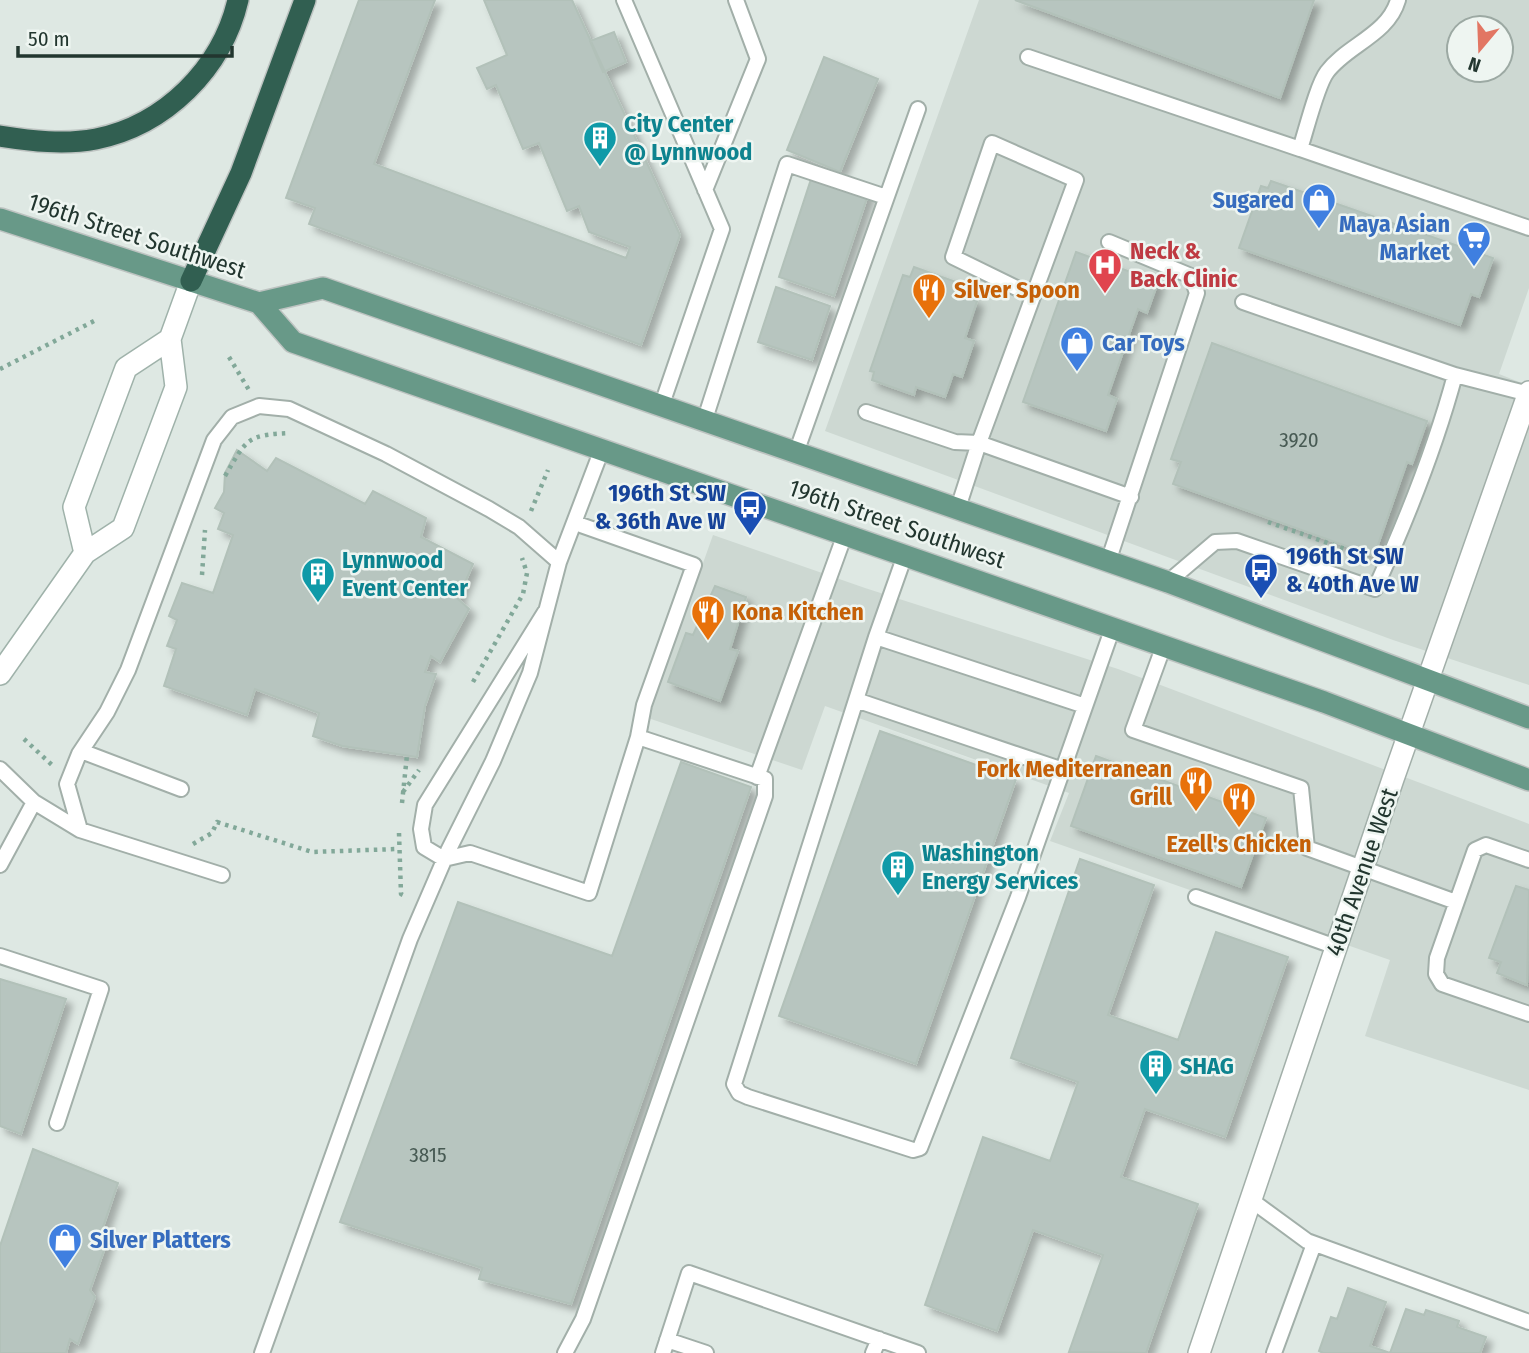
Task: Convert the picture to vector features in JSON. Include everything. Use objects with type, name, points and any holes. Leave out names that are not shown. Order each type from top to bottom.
[{"type":"highway","points":[[0,136],[61,143],[95,139],[145,121],[168,106],[203,73],[224,39],[238,0]]},
{"type":"highway","points":[[191,281],[241,173],[305,0]]},
{"type":"main road","name":"196th Street Southwest","points":[[0,219],[258,303],[293,342],[1164,645],[1409,733],[1529,780]]},
{"type":"main road","name":"196th Street Southwest","points":[[258,303],[323,288],[1168,582],[1529,718]]},
{"type":"street","points":[[0,674],[85,553],[123,528],[176,387],[170,339],[191,281]]},
{"type":"street","points":[[85,553],[74,507],[126,368],[170,339]]},
{"type":"street","name":"40th Avenue West","points":[[1199,1353],[1427,679],[1529,393]]},
{"type":"lane","points":[[705,190],[758,59],[736,0]]},
{"type":"lane","points":[[1300,149],[1327,72],[1395,12],[1398,0]]},
{"type":"lane","points":[[626,1],[722,229],[661,407]]},
{"type":"lane","points":[[1028,57],[1529,228]]},
{"type":"lane","points":[[796,453],[918,109]]},
{"type":"lane","points":[[958,508],[979,443],[1076,180],[992,144],[953,257],[1033,296]]},
{"type":"lane","points":[[704,422],[787,164],[886,197]]},
{"type":"lane","points":[[1108,562],[1197,293],[1191,276],[1109,242]]},
{"type":"lane","points":[[1243,302],[1455,375],[1529,393]]},
{"type":"lane","points":[[1168,582],[1215,542],[1237,541],[1375,589],[1420,482],[1440,428],[1455,375]]},
{"type":"lane","points":[[80,830],[66,785],[81,751],[107,712],[128,670],[214,440],[232,417],[259,406],[289,409],[386,454],[519,527],[559,562]]},
{"type":"lane","points":[[866,412],[955,442],[979,443],[1131,497]]},
{"type":"lane","points":[[262,1353],[410,939],[444,859],[493,761],[530,673],[559,562],[602,449]]},
{"type":"lane","points":[[545,612],[482,709],[425,805],[421,829],[424,847],[444,859],[470,853],[589,893],[638,737],[644,705],[694,565],[575,523]]},
{"type":"lane","points":[[757,776],[845,534]]},
{"type":"lane","points":[[905,555],[876,637],[734,1084],[739,1093],[748,1097],[913,1150],[920,1148],[1018,897],[1113,627]]},
{"type":"lane","points":[[876,637],[1085,706]]},
{"type":"lane","points":[[1164,645],[1133,730],[1301,788],[1307,848],[1456,902]]},
{"type":"lane","points":[[856,700],[1063,770]]},
{"type":"lane","points":[[565,1353],[583,1319],[765,796],[765,779],[638,737]]},
{"type":"lane","points":[[81,751],[181,789]]},
{"type":"lane","points":[[0,769],[34,802],[80,830],[222,875]]},
{"type":"lane","points":[[0,865],[34,802]]},
{"type":"lane","points":[[1529,860],[1486,845],[1475,849],[1437,958],[1436,974],[1442,984],[1529,1014]]},
{"type":"lane","points":[[1196,897],[1336,947]]},
{"type":"lane","points":[[0,956],[101,989],[57,1123]]},
{"type":"lane","points":[[1251,1200],[1314,1244],[1529,1322]]},
{"type":"lane","points":[[1274,1353],[1314,1244]]},
{"type":"lane","points":[[706,1353],[665,1346],[689,1273],[876,1346],[918,1353]]},
{"type":"path","points":[[0,369],[96,320]]},
{"type":"path","points":[[220,484],[244,444],[257,435],[290,433],[301,439]]},
{"type":"path","points":[[202,575],[205,529],[209,518]]},
{"type":"path","points":[[1268,522],[1377,560]]},
{"type":"path","points":[[472,685],[523,594],[527,573],[519,549]]},
{"type":"path","points":[[24,739],[53,767],[70,776]]},
{"type":"path","points":[[403,792],[426,760]]},
{"type":"path","points":[[182,847],[198,843],[212,832],[217,822],[312,852],[397,849]]},
{"type":"shaded area","points":[[979,0],[1529,0],[1529,288],[1499,374],[1529,386],[1529,685],[1393,640],[825,431]]},
{"type":"shaded area","points":[[713,535],[865,588],[1118,669],[1529,824],[1529,1090],[1365,1036],[1390,960],[1050,841],[1069,793],[825,706],[802,770],[648,718]]},
{"type":"building","name":"City Center @ Lynnwood","points":[[359,0],[435,0],[374,164],[626,258],[630,247],[589,232],[579,206],[567,211],[539,143],[523,149],[496,85],[487,89],[477,68],[507,55],[484,0],[572,0],[680,235],[641,345],[309,224],[315,208],[286,198]]},
{"type":"building","points":[[1015,0],[1314,0],[1280,98]]},
{"type":"building","points":[[614,32],[626,62],[603,72],[590,41]]},
{"type":"building","points":[[824,57],[878,79],[840,172],[787,150]]},
{"type":"building","points":[[813,173],[869,192],[834,296],[779,277]]},
{"type":"building","points":[[1271,181],[1493,258],[1479,297],[1471,294],[1460,325],[1239,248],[1261,186],[1268,188]]},
{"type":"building","points":[[1076,252],[1158,282],[1147,313],[1138,309],[1108,395],[1117,399],[1106,431],[1023,402]]},
{"type":"building","name":"Silver Spoon","points":[[914,267],[970,287],[966,297],[977,301],[965,338],[974,341],[962,377],[953,374],[945,397],[916,387],[914,395],[872,380],[874,372],[870,371],[903,275],[910,277]]},
{"type":"building","points":[[776,287],[830,306],[812,360],[758,342]]},
{"type":"building","points":[[1212,343],[1427,421],[1412,464],[1407,462],[1374,556],[1173,484],[1181,462],[1171,459]]},
{"type":"building","name":"Lynnwood Event Center","points":[[237,450],[267,471],[276,458],[365,504],[373,491],[426,518],[421,537],[473,564],[458,599],[469,609],[440,662],[431,656],[425,672],[436,674],[425,706],[417,757],[342,746],[313,736],[319,713],[255,689],[247,715],[164,686],[176,649],[167,646],[177,620],[169,616],[182,583],[213,593],[233,535],[218,529],[224,513],[215,508],[224,492],[225,473]]},
{"type":"building","name":"Kona Kitchen","points":[[715,586],[746,597],[730,649],[738,651],[720,701],[668,682],[686,633],[693,635]]},
{"type":"building","name":"Washington Energy Services","points":[[880,731],[1016,779],[916,1064],[779,1016]]},
{"type":"building","points":[[1096,756],[1266,818],[1241,887],[1071,826]]},
{"type":"building","points":[[681,762],[751,787],[571,1304],[479,1279],[482,1268],[340,1222],[458,902],[612,956]]},
{"type":"building","name":"SHAG","points":[[1080,859],[1154,885],[1108,1015],[1178,1040],[1216,932],[1288,957],[1225,1137],[1145,1109],[1121,1177],[1198,1204],[1146,1353],[1069,1352],[1103,1255],[1033,1230],[997,1331],[925,1305],[983,1137],[1050,1161],[1078,1082],[1011,1058]]},
{"type":"building","points":[[1516,886],[1529,890],[1527,985],[1497,973],[1501,962],[1489,958]]},
{"type":"building","points":[[0,979],[66,999],[21,1134],[0,1126]]},
{"type":"building","points":[[33,1149],[118,1183],[101,1233],[108,1239],[90,1290],[95,1297],[78,1344],[70,1339],[66,1353],[0,1353],[0,1246]]},
{"type":"building","points":[[1348,1288],[1386,1302],[1370,1346],[1390,1353],[1319,1351],[1331,1317],[1337,1319]]},
{"type":"building","points":[[1406,1309],[1424,1315],[1426,1310],[1459,1321],[1457,1327],[1486,1337],[1480,1353],[1390,1353]]},
{"type":"place","name":"City Center @ Lynnwood","points":[[600,168]]},
{"type":"place","name":"Sugared","points":[[1319,230]]},
{"type":"place","name":"Maya Asian Market","points":[[1474,268]]},
{"type":"place","name":"Neck & Back Clinic","points":[[1105,295]]},
{"type":"place","name":"Silver Spoon","points":[[929,320]]},
{"type":"place","name":"Car Toys","points":[[1077,373]]},
{"type":"place","name":"196th St SW & 36th Ave W","points":[[750,537]]},
{"type":"place","name":"196th St SW & 40th Ave W","points":[[1261,600]]},
{"type":"place","name":"Lynnwood Event Center","points":[[318,604]]},
{"type":"place","name":"Kona Kitchen","points":[[708,642]]},
{"type":"place","name":"Fork Mediterranean Grill","points":[[1196,813]]},
{"type":"place","name":"Ezell's Chicken","points":[[1239,829]]},
{"type":"place","name":"Washington Energy Services","points":[[898,897]]},
{"type":"place","name":"SHAG","points":[[1156,1096]]},
{"type":"place","name":"Silver Platters","points":[[65,1270]]}]
